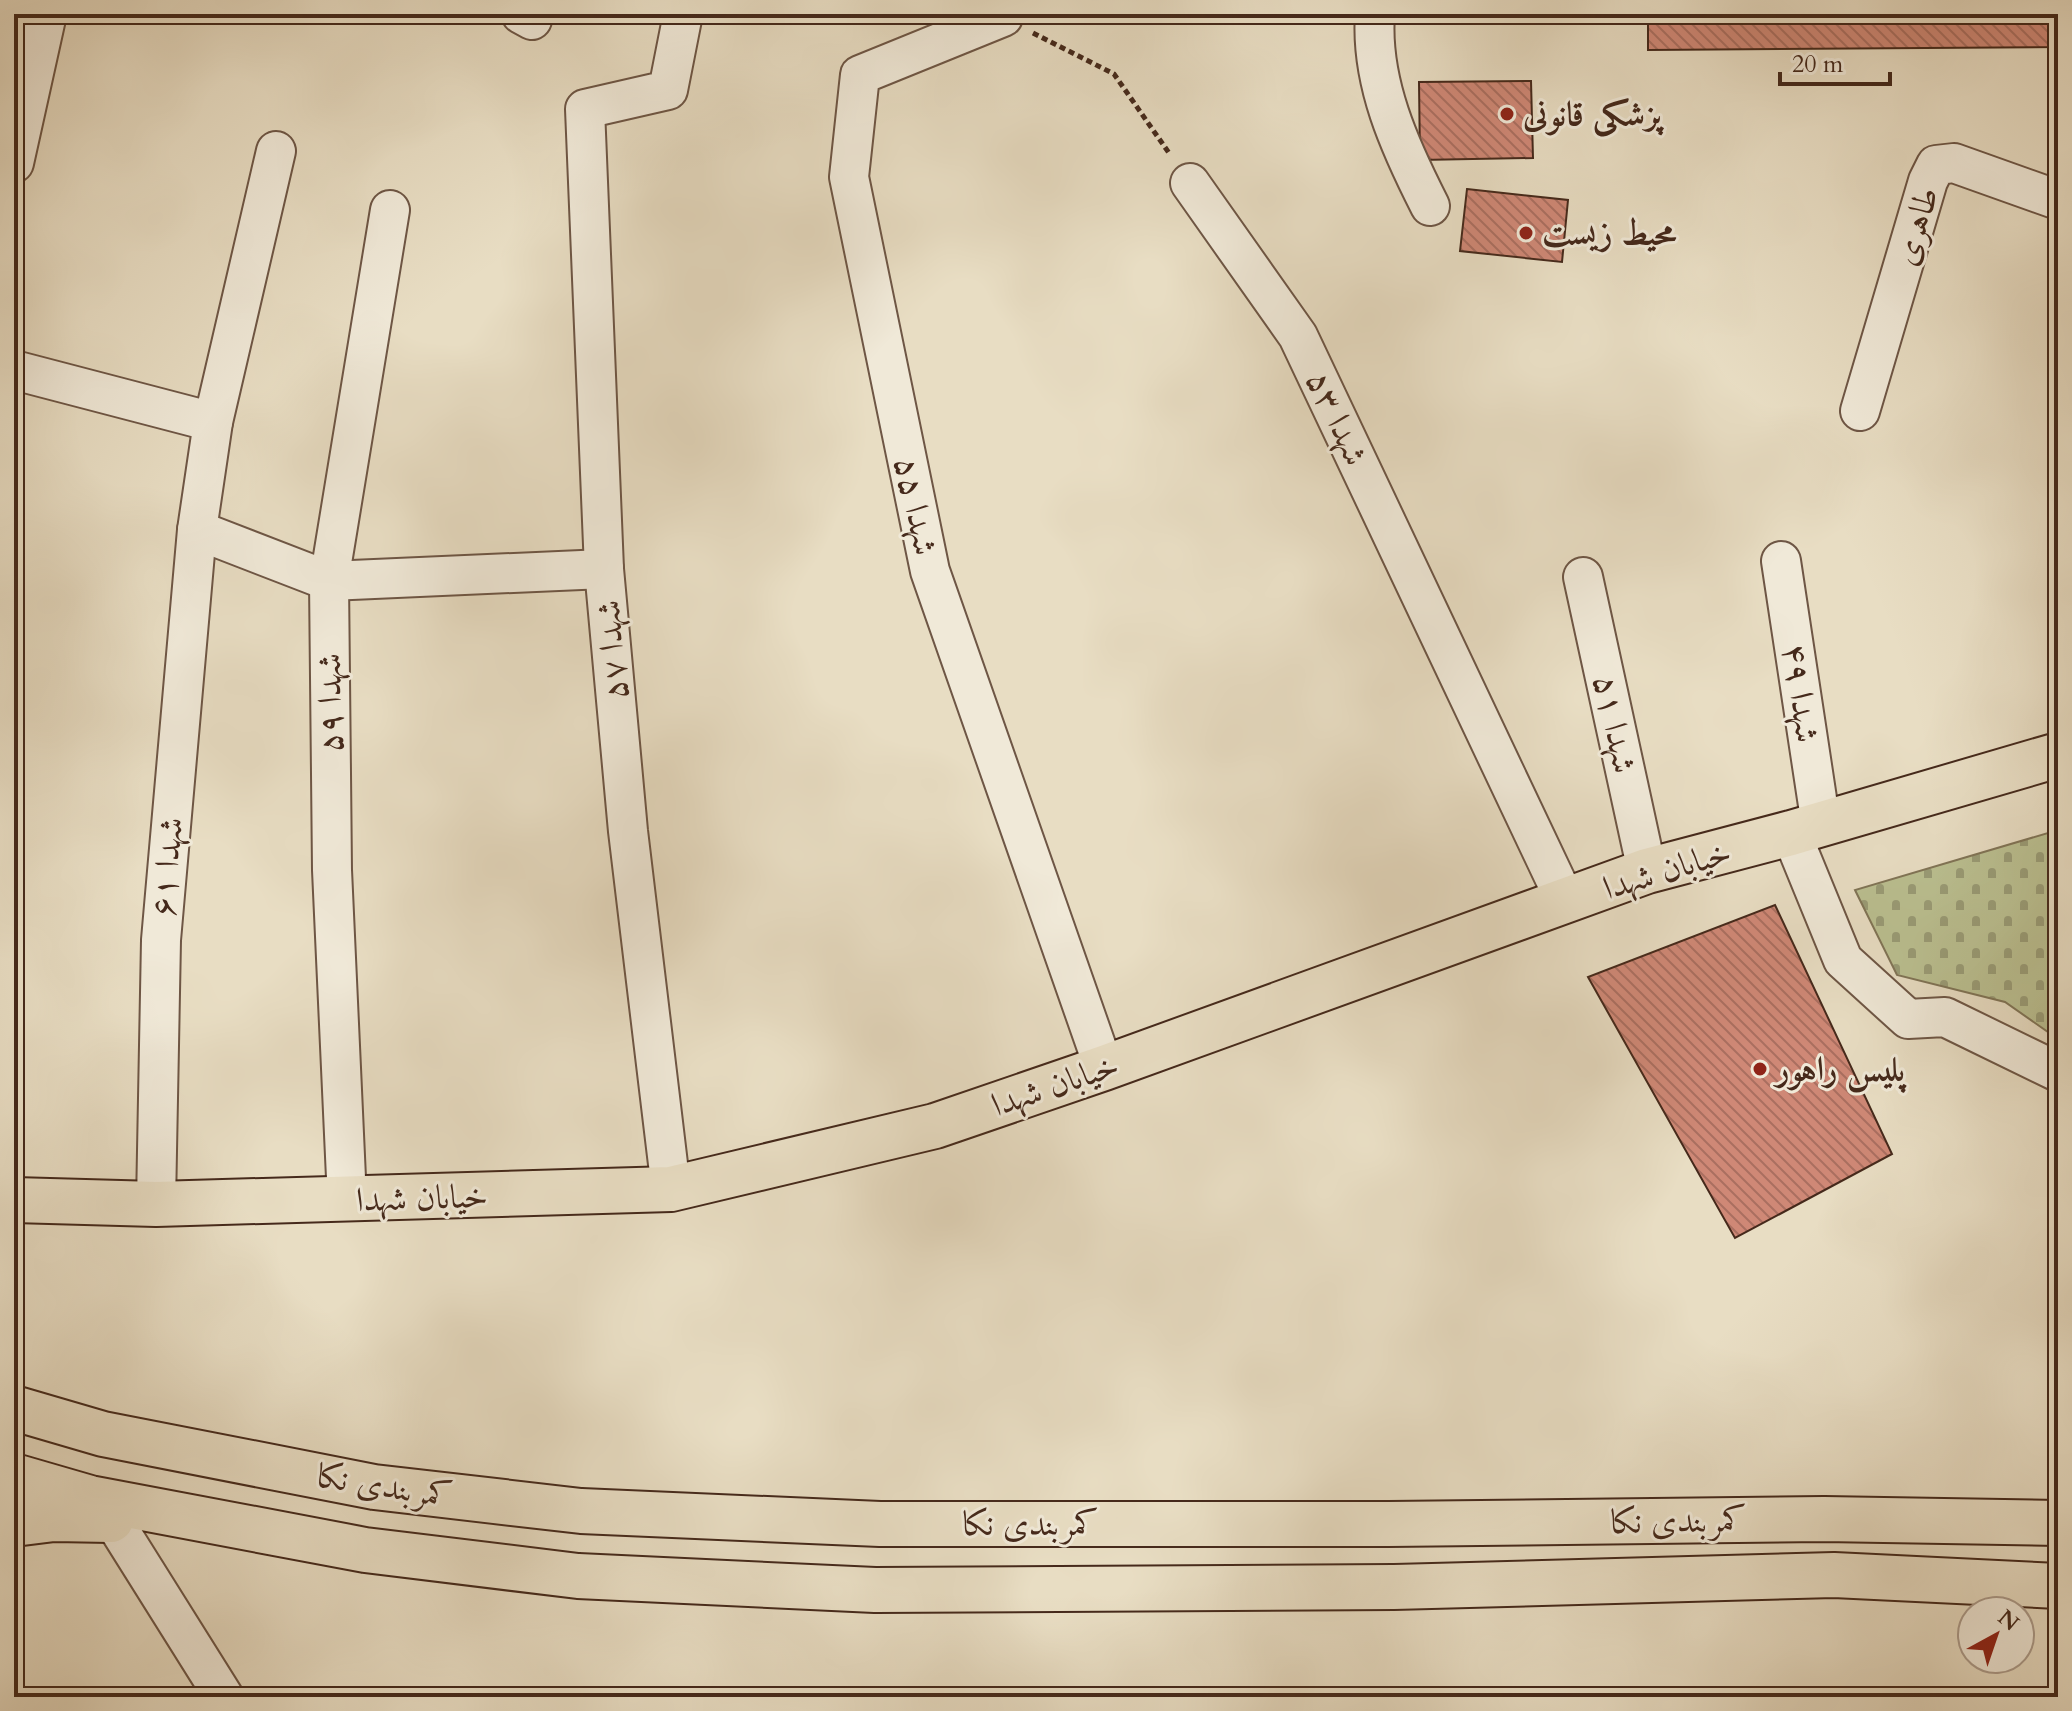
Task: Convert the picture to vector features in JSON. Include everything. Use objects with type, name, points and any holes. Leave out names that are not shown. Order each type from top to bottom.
[{"type":"main road","name":"خیابان شهدا","points":[[14,1200],[156,1204],[671,1189],[935,1126],[1647,871],[1806,829],[2058,755]]},
{"type":"main road","name":"کمربندی نکا","points":[[14,1408],[103,1434],[374,1487],[581,1511],[880,1524],[1389,1524],[1824,1519],[2058,1523]]},
{"type":"main road","name":"کمربندی نکا","points":[[14,1476],[90,1498],[365,1550],[578,1576],[875,1590],[1394,1587],[1834,1575],[2058,1586]]},
{"type":"main road","points":[[14,1524],[54,1519],[226,1523]]},
{"type":"street","points":[[14,163],[47,14]]},
{"type":"street","name":"شهدا ۵۷","points":[[671,1189],[628,831],[604,569],[585,109],[668,90],[683,14]]},
{"type":"street","points":[[1375,14],[1373,40],[1385,100],[1404,156],[1430,206]]},
{"type":"street","name":"شهدا ۵۵","points":[[1004,16],[860,75],[849,177],[930,571],[1104,1068]]},
{"type":"street","name":"شهدا ۶۱","points":[[156,1204],[161,940],[197,530],[213,422],[276,151]]},
{"type":"street","name":"طاهری","points":[[1860,411],[1928,181],[1936,165],[1954,163],[2058,200]]},
{"type":"street","name":"شهدا ۵۳","points":[[1190,183],[1298,336],[1566,902]]},
{"type":"street","name":"شهدا ۵۹","points":[[347,1200],[332,870],[329,581],[390,210]]},
{"type":"street","points":[[14,370],[213,422]]},
{"type":"street","points":[[197,530],[329,581],[604,569]]},
{"type":"street","name":"شهدا ۴۹","points":[[1781,561],[1806,829],[1843,960],[1908,1019],[1945,1017],[2058,1072]]},
{"type":"street","name":"شهدا ۵۱","points":[[1583,577],[1647,871]]},
{"type":"street","points":[[113,1520],[224,1697]]},
{"type":"path","points":[[1004,16],[1114,74],[1190,183]]},
{"type":"green space","points":[[2058,830],[2058,1039],[2005,1002],[1897,975],[1855,890]]},
{"type":"building","points":[[1648,14],[2058,14],[2058,47],[1648,50]]},
{"type":"building","points":[[1531,81],[1533,158],[1420,160],[1419,82]]},
{"type":"building","points":[[1467,189],[1568,200],[1562,262],[1460,251]]},
{"type":"building","points":[[1775,905],[1892,1154],[1735,1238],[1588,977]]},
{"type":"place","name":"پزشکی قانونی","points":[[1507,114]]},
{"type":"place","name":"محیط زیست","points":[[1526,233]]},
{"type":"place","name":"پلیس راهور","points":[[1760,1069]]}]
